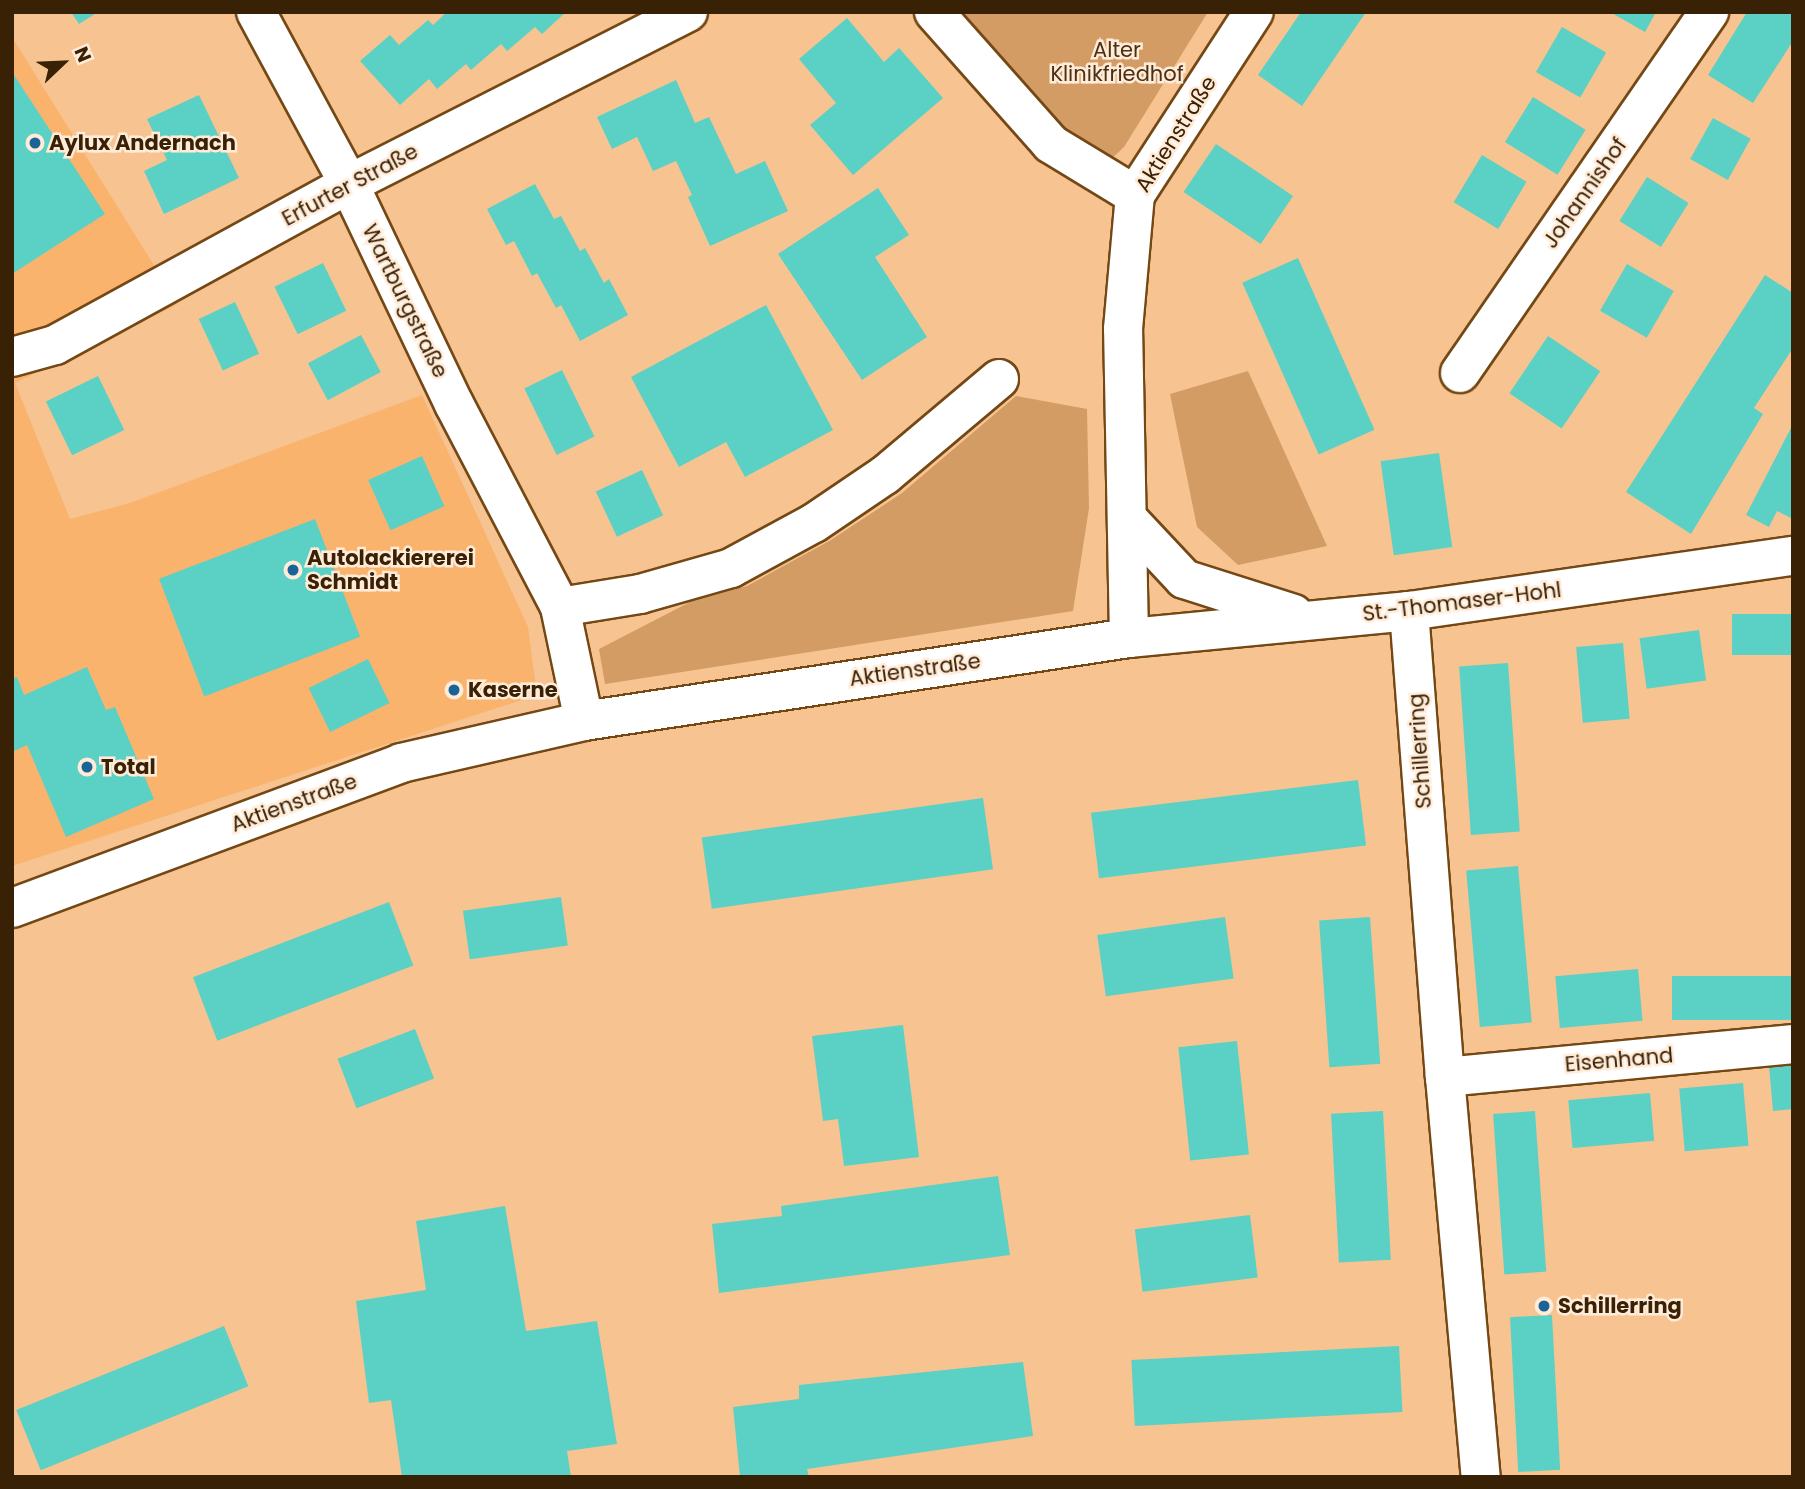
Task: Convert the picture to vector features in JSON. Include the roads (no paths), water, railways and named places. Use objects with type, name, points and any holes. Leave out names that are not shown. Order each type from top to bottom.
[{"type":"street","name":"Erfurter Straße","points":[[12,356],[55,345],[349,184],[688,12]]},
{"type":"street","points":[[934,12],[1052,144],[1135,195]]},
{"type":"street","name":"Aktienstraße","points":[[12,908],[401,763],[584,721],[1129,638],[1124,329],[1135,195],[1254,12]]},
{"type":"street","name":"Johannishof","points":[[1460,373],[1709,12]]},
{"type":"street","name":"Wartburgstraße","points":[[256,13],[349,184],[454,404],[561,607]]},
{"type":"street","points":[[584,721],[561,607],[640,594],[731,568],[814,523],[885,475],[999,379]]},
{"type":"street","points":[[1127,518],[1184,579],[1310,619]]},
{"type":"street","name":"St.-Thomaser-Hohl","points":[[1129,638],[1409,611],[1793,556]]},
{"type":"street","name":"Schillerring","points":[[1409,611],[1445,1077],[1481,1477]]},
{"type":"street","name":"Eisenhand","points":[[1445,1077],[1793,1044]]},
{"type":"place","name":"Aylux Andernach","points":[[35,143]]},
{"type":"place","name":"Autolackiererei Schmidt","points":[[293,570]]},
{"type":"place","name":"Kaserne","points":[[454,690]]},
{"type":"place","name":"Total","points":[[87,767]]},
{"type":"place","name":"Schillerring","points":[[1544,1306]]},
{"type":"park label","name":"Alter Klinikfriedhof","points":[[1117,62]]}]
